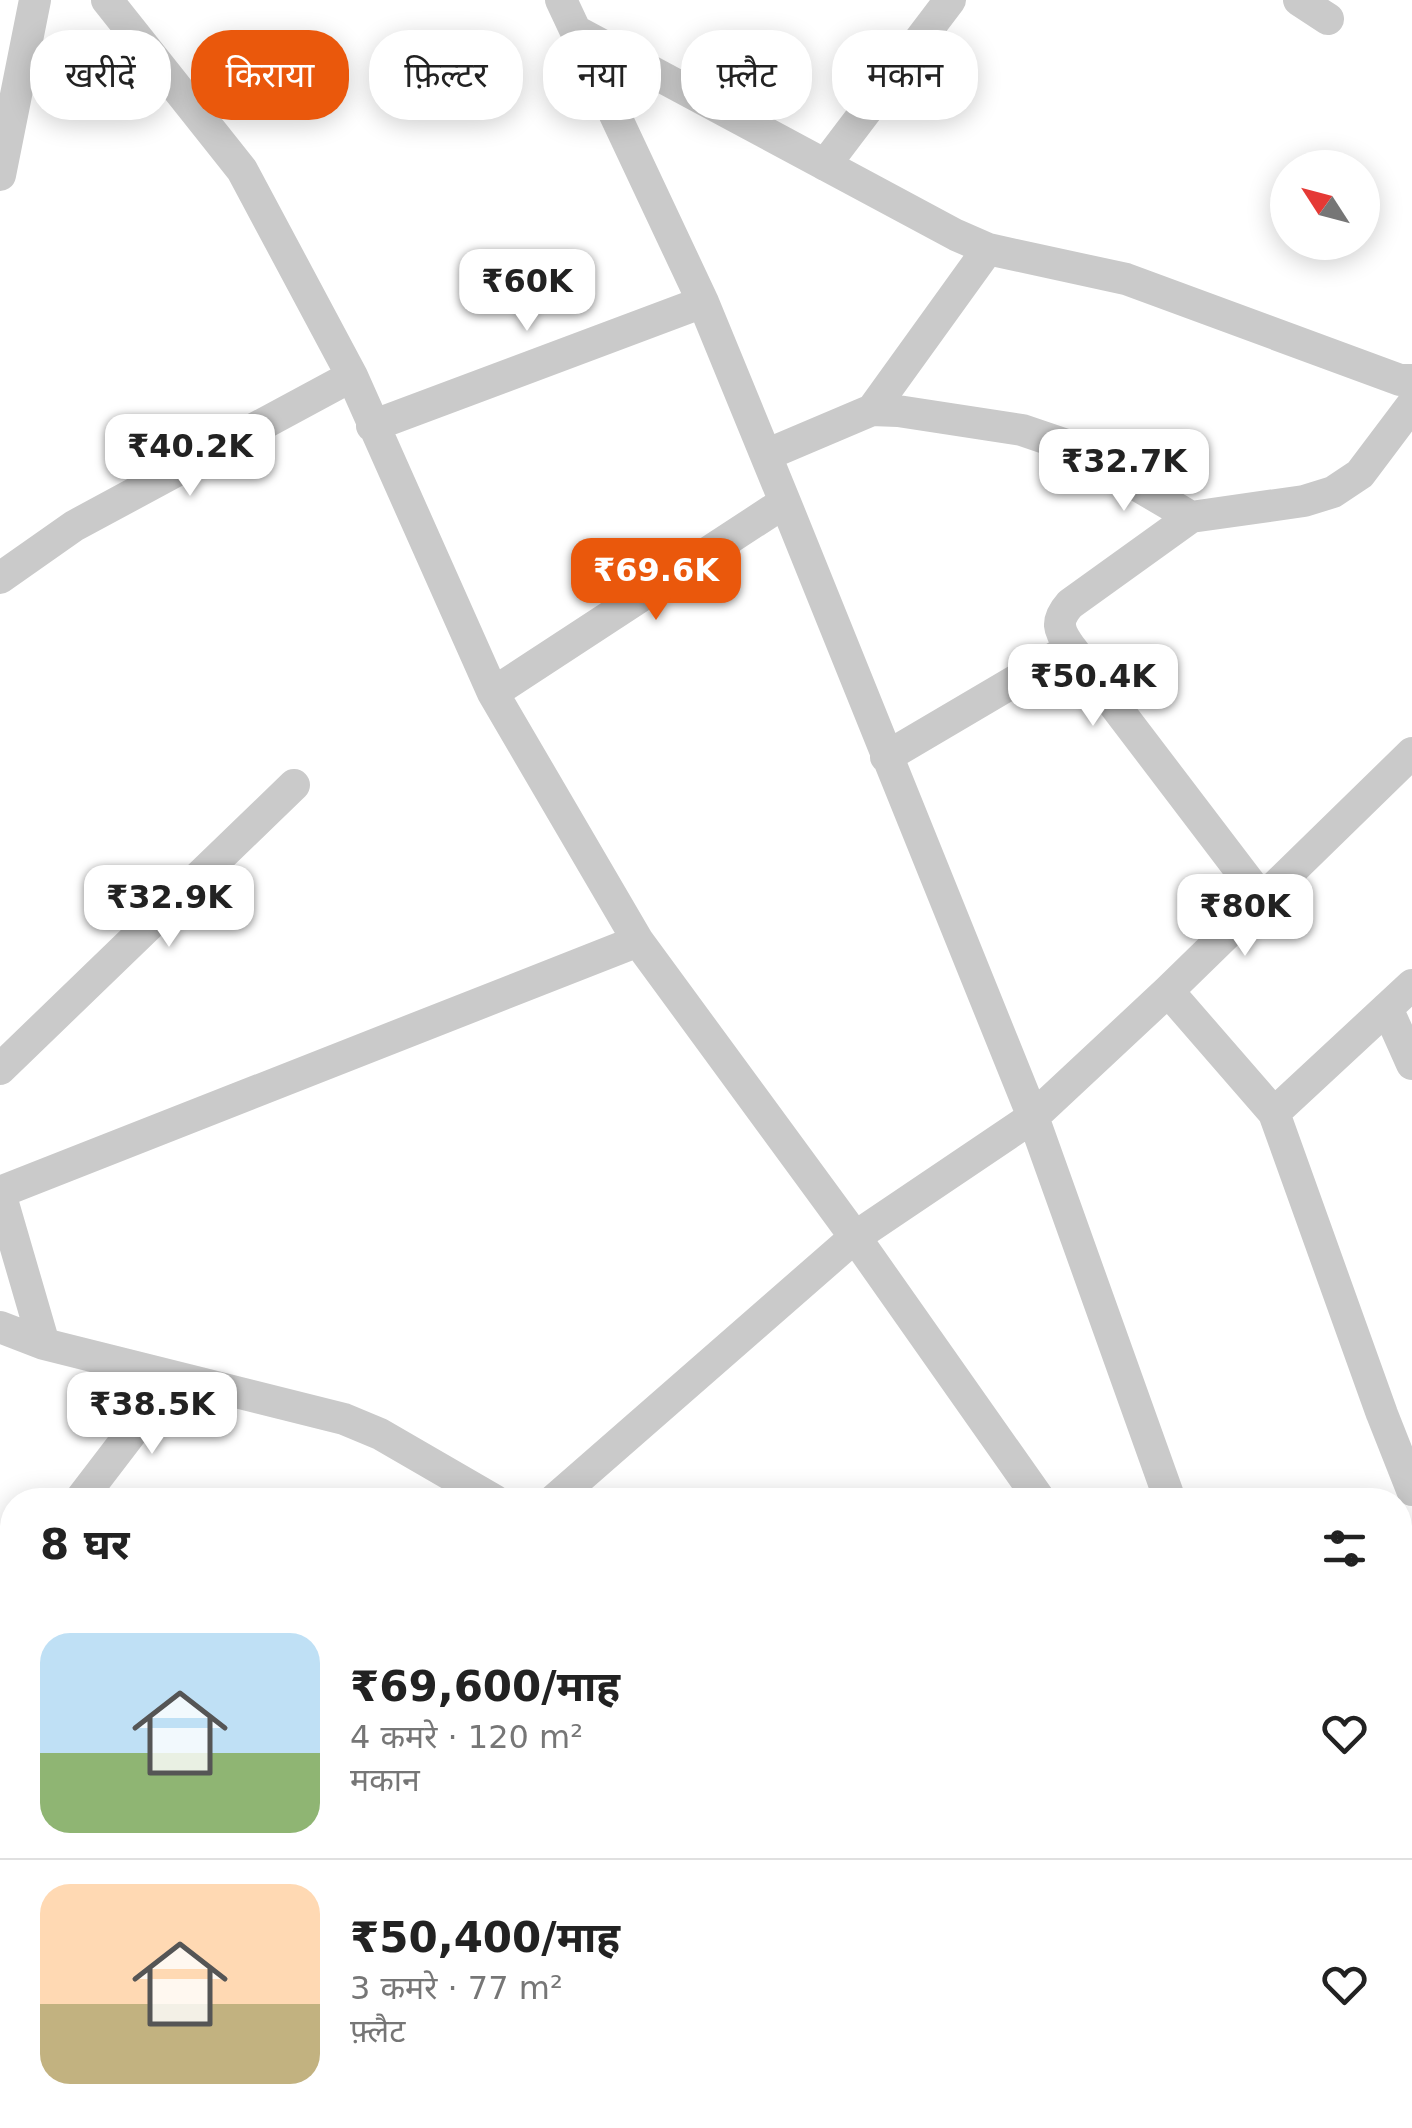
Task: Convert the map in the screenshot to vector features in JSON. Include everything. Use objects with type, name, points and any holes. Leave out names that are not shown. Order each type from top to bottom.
[{"type":"street","points":[[0,175],[35,0]]},
{"type":"street","points":[[108,0],[242,170],[352,376],[493,693],[638,941],[1032,1488]]},
{"type":"street","points":[[561,0],[576,30]]},
{"type":"street","points":[[826,165],[950,0]]},
{"type":"street","points":[[1299,0],[1328,19]]},
{"type":"street","points":[[661,77],[988,249],[1126,279],[1400,380],[1412,380]]},
{"type":"street","points":[[618,120],[704,302],[1033,1116],[1166,1488]]},
{"type":"street","points":[[872,410],[988,249]]},
{"type":"street","points":[[372,426],[704,302]]},
{"type":"street","points":[[0,578],[13,553],[74,526],[352,376]]},
{"type":"street","points":[[1262,899],[1071,648],[1059,630],[1060,616],[1070,604],[1191,516],[1304,501],[1333,492],[1360,474],[1412,404]]},
{"type":"street","points":[[766,454],[872,410],[1022,430],[1072,447],[1191,516]]},
{"type":"street","points":[[493,693],[785,502]]},
{"type":"street","points":[[886,757],[1071,648]]},
{"type":"street","points":[[568,1488],[854,1237],[1033,1116],[1168,991],[1412,752]]},
{"type":"street","points":[[0,1069],[294,786]]},
{"type":"street","points":[[44,1344],[0,1193],[638,941]]},
{"type":"street","points":[[1274,1113],[1412,985]]},
{"type":"street","points":[[1168,991],[1274,1113],[1411,1488]]},
{"type":"street","points":[[1388,1008],[1412,1064]]},
{"type":"street","points":[[0,1327],[44,1344],[344,1419],[380,1434],[473,1488]]},
{"type":"street","points":[[89,1488],[174,1377]]}]
